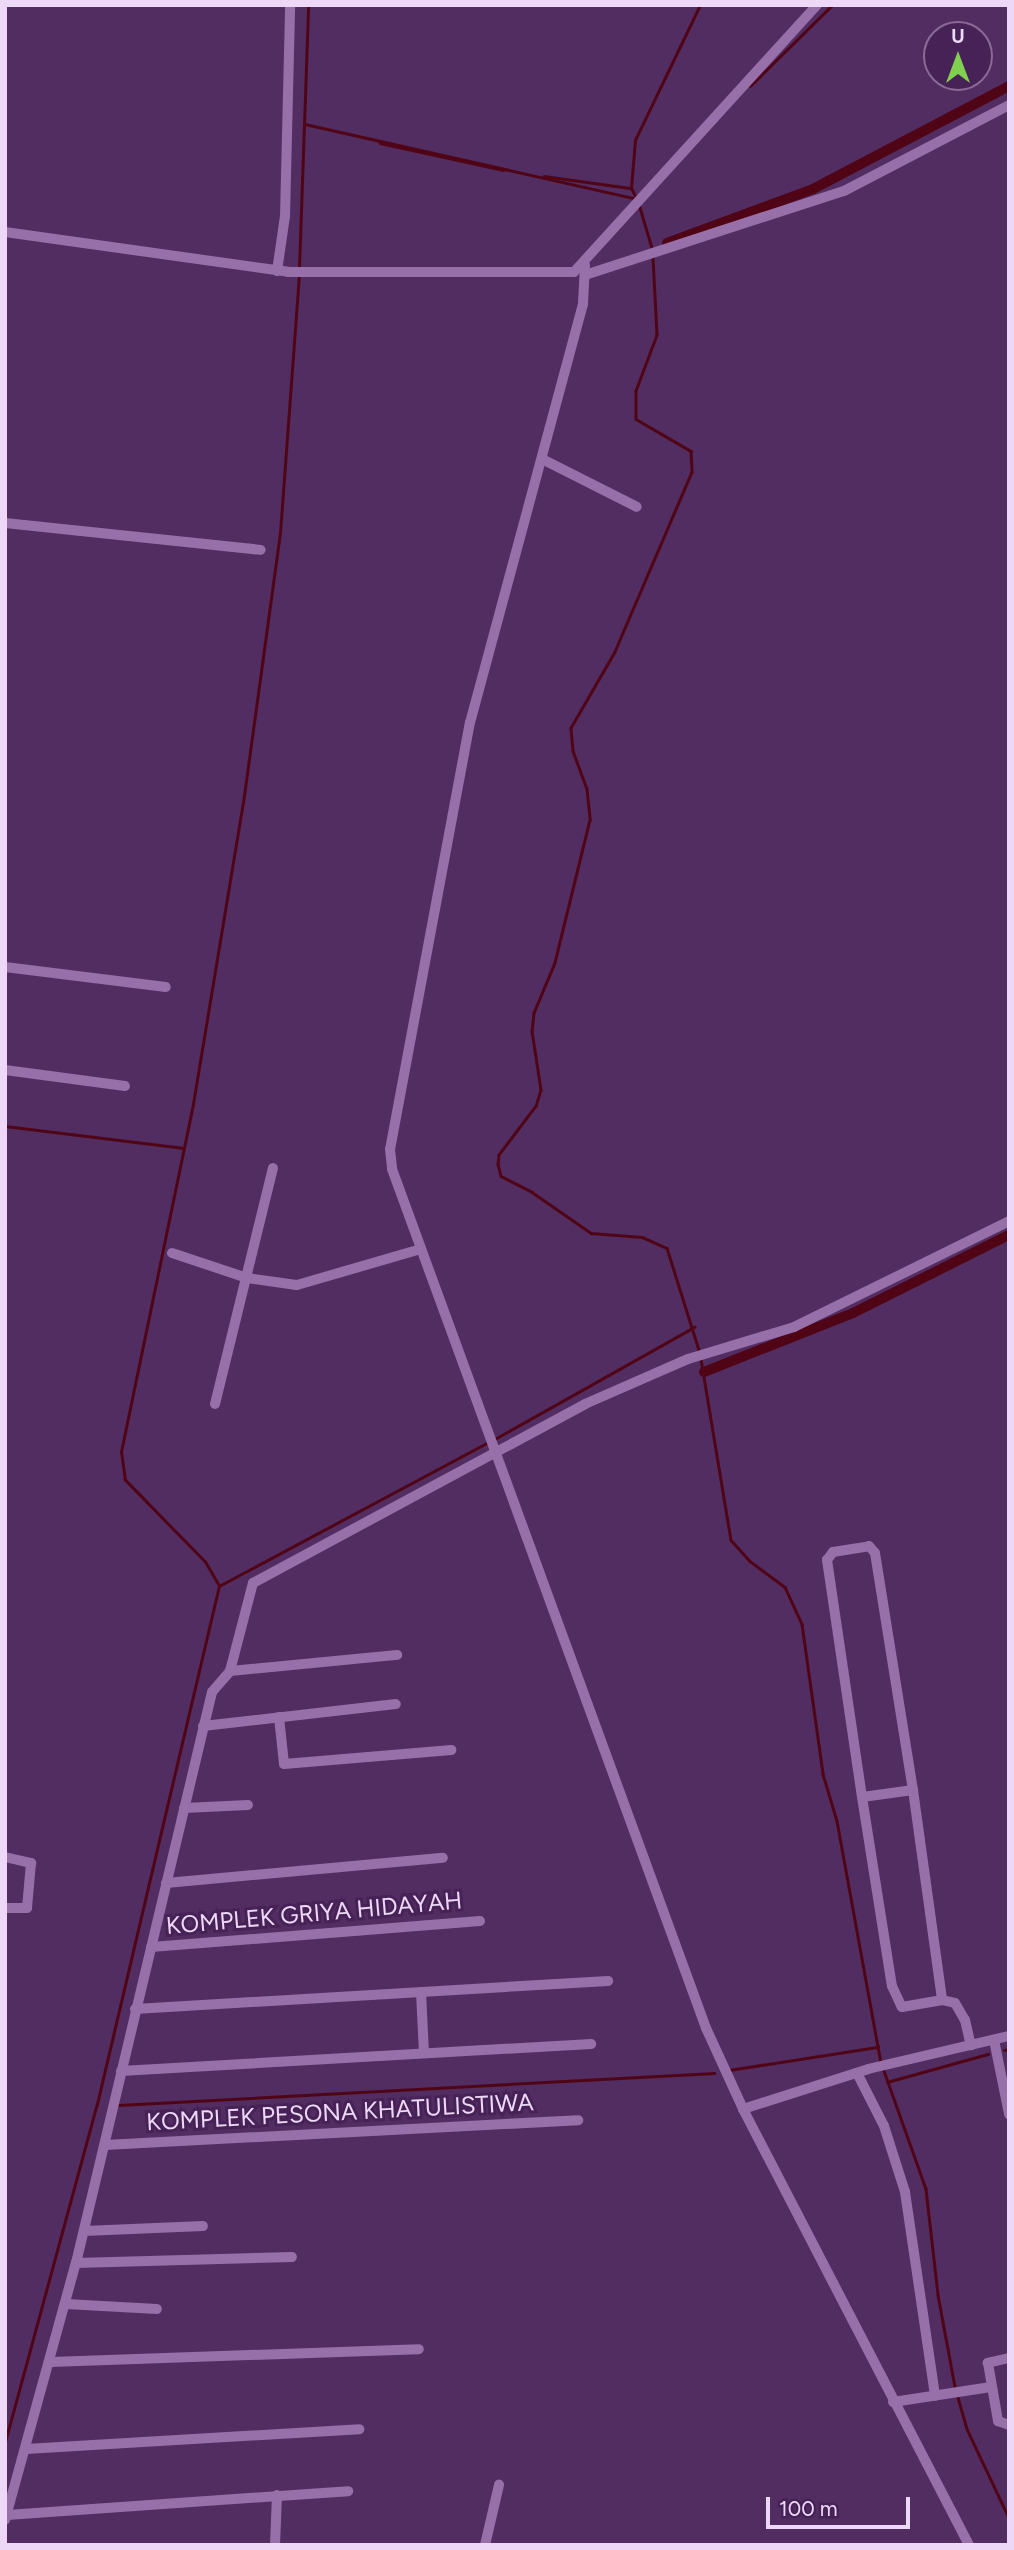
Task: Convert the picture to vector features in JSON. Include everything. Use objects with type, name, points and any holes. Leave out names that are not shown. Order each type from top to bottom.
[{"type":"street","points":[[282,271],[290,5]]},
{"type":"street","points":[[817,5],[648,190],[585,270],[583,304],[470,722],[390,1149],[392,1170],[706,2028],[743,2109],[969,2545]]},
{"type":"street","points":[[5,232],[307,273],[568,273],[662,251],[844,191],[1009,105]]},
{"type":"street","points":[[542,459],[637,507]]},
{"type":"street","points":[[5,523],[261,550]]},
{"type":"street","points":[[5,967],[166,987]]},
{"type":"street","points":[[5,1070],[125,1086]]},
{"type":"street","points":[[215,1404],[273,1168]]},
{"type":"street","points":[[348,2491],[6,2517],[66,2304],[212,1692],[230,1671],[256,1581],[496,1449],[584,1404],[688,1359],[712,1354],[794,1326],[1009,1221]]},
{"type":"street","points":[[172,1253],[247,1278],[297,1285],[421,1249]]},
{"type":"street","points":[[942,2000],[913,1790],[873,1548],[833,1552],[827,1560],[895,1998],[902,2007],[942,2000],[961,2010],[971,2045]]},
{"type":"street","points":[[230,1671],[397,1655]]},
{"type":"street","points":[[203,1726],[396,1704]]},
{"type":"street","points":[[279,1717],[284,1764],[451,1750]]},
{"type":"street","points":[[863,1797],[913,1790]]},
{"type":"street","points":[[184,1808],[248,1805]]},
{"type":"street","points":[[5,1857],[28,1859],[31,1863],[27,1908],[5,1908]]},
{"type":"street","points":[[166,1883],[443,1857]]},
{"type":"street","name":"KOMPLEK GRIYA HIDAYAH","points":[[150,1947],[480,1921]]},
{"type":"street","points":[[135,2009],[608,1981]]},
{"type":"street","points":[[421,1992],[424,2053]]},
{"type":"street","points":[[743,2109],[863,2071],[1009,2036]]},
{"type":"street","points":[[993,2040],[1009,2114]]},
{"type":"street","points":[[121,2071],[591,2044]]},
{"type":"street","points":[[863,2071],[905,2192],[939,2395]]},
{"type":"street","name":"KOMPLEK PESONA KHATULISTIWA","points":[[105,2145],[578,2120]]},
{"type":"street","points":[[84,2231],[203,2226]]},
{"type":"street","points":[[76,2263],[292,2257]]},
{"type":"street","points":[[66,2304],[157,2309]]},
{"type":"street","points":[[51,2362],[419,2349]]},
{"type":"street","points":[[1009,2358],[988,2363],[998,2421],[1009,2425]]},
{"type":"street","points":[[893,2402],[991,2387]]},
{"type":"street","points":[[26,2449],[359,2429]]},
{"type":"street","points":[[485,2545],[499,2484]]},
{"type":"street","points":[[275,2545],[277,2495]]},
{"type":"waterway","points":[[299,268],[308,5]]},
{"type":"waterway","points":[[636,198],[631,188],[635,140],[700,5]]},
{"type":"waterway","points":[[750,86],[832,5]]},
{"type":"waterway","points":[[667,243],[813,189],[1009,86]]},
{"type":"waterway","points":[[305,124],[637,199]]},
{"type":"waterway","points":[[380,143],[503,170]]},
{"type":"waterway","points":[[544,176],[631,188]]},
{"type":"waterway","points":[[639,204],[652,248]]},
{"type":"waterway","points":[[653,258],[657,335],[636,391],[636,419],[691,451],[692,472],[615,652],[571,728],[573,751],[587,789],[590,820],[555,963],[534,1013],[532,1031],[541,1090],[536,1106],[499,1155],[498,1164],[501,1176],[532,1192],[591,1233],[642,1237],[667,1248],[700,1353]]},
{"type":"waterway","points":[[219,1586],[205,1562],[125,1480],[121,1452],[193,1104],[243,803],[280,533],[299,274]]},
{"type":"waterway","points":[[5,1126],[184,1148]]},
{"type":"waterway","points":[[704,1372],[853,1313],[1009,1235]]},
{"type":"waterway","points":[[493,1440],[694,1327]]},
{"type":"waterway","points":[[701,1359],[731,1540],[750,1561],[785,1587],[802,1624],[823,1774],[837,1821],[881,2062]]},
{"type":"waterway","points":[[5,2442],[97,2104],[219,1586],[487,1443]]},
{"type":"waterway","points":[[729,2070],[878,2047]]},
{"type":"waterway","points":[[1004,2050],[1009,2049]]},
{"type":"waterway","points":[[887,2082],[988,2054]]},
{"type":"waterway","points":[[883,2068],[926,2189],[938,2295],[955,2387]]},
{"type":"waterway","points":[[119,2105],[714,2073]]},
{"type":"waterway","points":[[957,2394],[967,2429],[1009,2518]]}]
